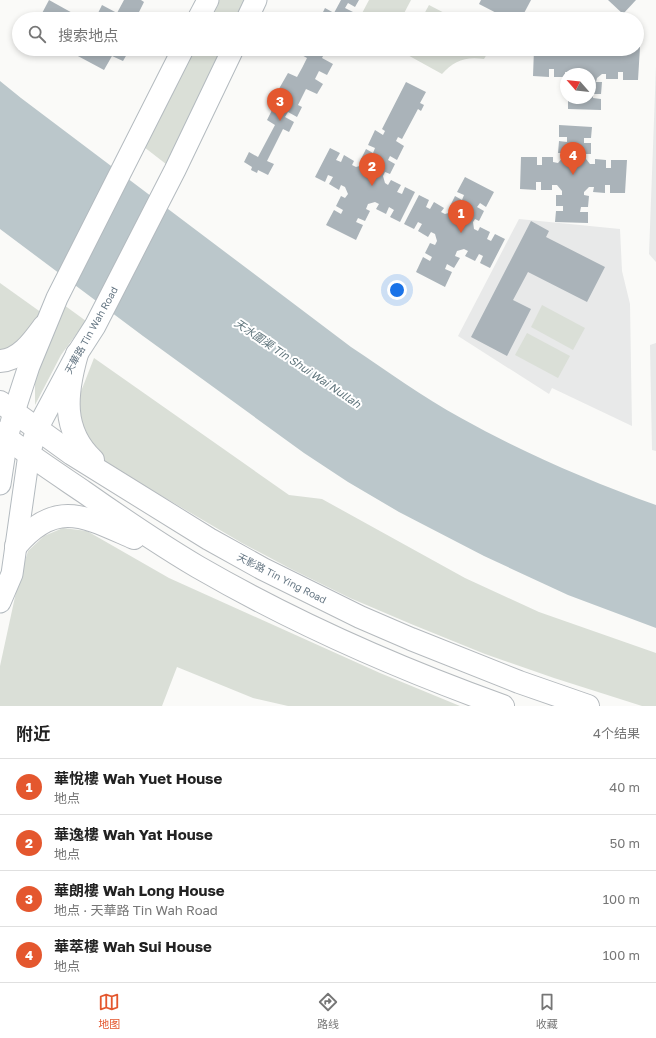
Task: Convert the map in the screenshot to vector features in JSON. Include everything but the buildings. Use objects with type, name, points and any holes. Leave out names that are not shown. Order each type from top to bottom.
[{"type":"main road","points":[[202,12],[208,0]]},
{"type":"main road","points":[[250,12],[256,0]]},
{"type":"main road","points":[[0,484],[3,436],[7,407],[57,298],[179,56]]},
{"type":"main road","name":"天華路 Tin Wah Road","points":[[0,602],[12,574],[29,454],[37,429],[77,354],[95,326],[175,170],[230,56]]},
{"type":"main road","points":[[0,361],[6,361],[16,356],[29,345],[44,326]]},
{"type":"main road","points":[[77,354],[71,376],[68,398],[71,425],[76,440],[85,453],[111,478]]},
{"type":"main road","name":"天影路 Tin Ying Road","points":[[7,407],[72,454],[209,539],[263,570],[360,617],[472,664],[588,706]]},
{"type":"main road","points":[[3,436],[113,512],[196,566],[251,597],[351,646],[400,667],[503,706]]},
{"type":"main road","points":[[16,546],[26,534],[50,519],[69,515],[78,516],[107,526],[196,566]]},
{"type":"shaded area","points":[[218,0],[245,0],[239,12],[212,12]]},
{"type":"shaded area","points":[[369,0],[411,0],[405,12],[363,12]]},
{"type":"shaded area","points":[[429,5],[442,12],[425,12]]},
{"type":"shaded area","points":[[190,56],[219,56],[166,164],[144,147]]},
{"type":"shaded area","points":[[409,56],[486,56],[484,59],[471,58],[460,60],[442,74]]},
{"type":"shaded area","points":[[656,66],[656,262],[649,254]]},
{"type":"shaded area","points":[[519,219],[620,229],[622,271],[630,304],[632,426],[552,388],[549,394],[458,336]]},
{"type":"shaded area","points":[[0,283],[42,313],[34,328],[0,355]]},
{"type":"shaded area","points":[[64,305],[86,321],[61,355],[35,405],[35,380]]},
{"type":"shaded area","points":[[542,305],[585,328],[573,350],[531,327]]},
{"type":"shaded area","points":[[527,333],[570,356],[558,378],[515,355]]},
{"type":"shaded area","points":[[656,343],[656,451],[652,450],[650,345]]},
{"type":"shaded area","points":[[94,358],[289,495],[322,499],[465,578],[539,612],[656,653],[656,706],[642,706],[485,654],[350,598],[242,543],[126,475],[100,458],[90,448],[77,414],[80,394]]},
{"type":"shaded area","points":[[63,528],[87,531],[169,578],[380,673],[460,706],[288,706],[253,698],[177,667],[162,706],[0,706],[0,666],[18,583],[28,551],[44,536]]},
{"type":"water","name":"天水圍渠 Tin Shui Wai Nullah","points":[[0,81],[351,347],[419,393],[461,418],[533,455],[581,476],[656,505],[656,628],[568,595],[484,556],[399,512],[348,482],[304,453],[143,336],[0,229]]},
{"type":"place","name":"華朗樓 Wah Long House","points":[[280,121]]},
{"type":"place","name":"華萃樓 Wah Sui House","points":[[573,175]]},
{"type":"place","name":"華逸樓 Wah Yat House","points":[[372,186]]},
{"type":"place","name":"華悅樓 Wah Yuet House","points":[[461,233]]}]
